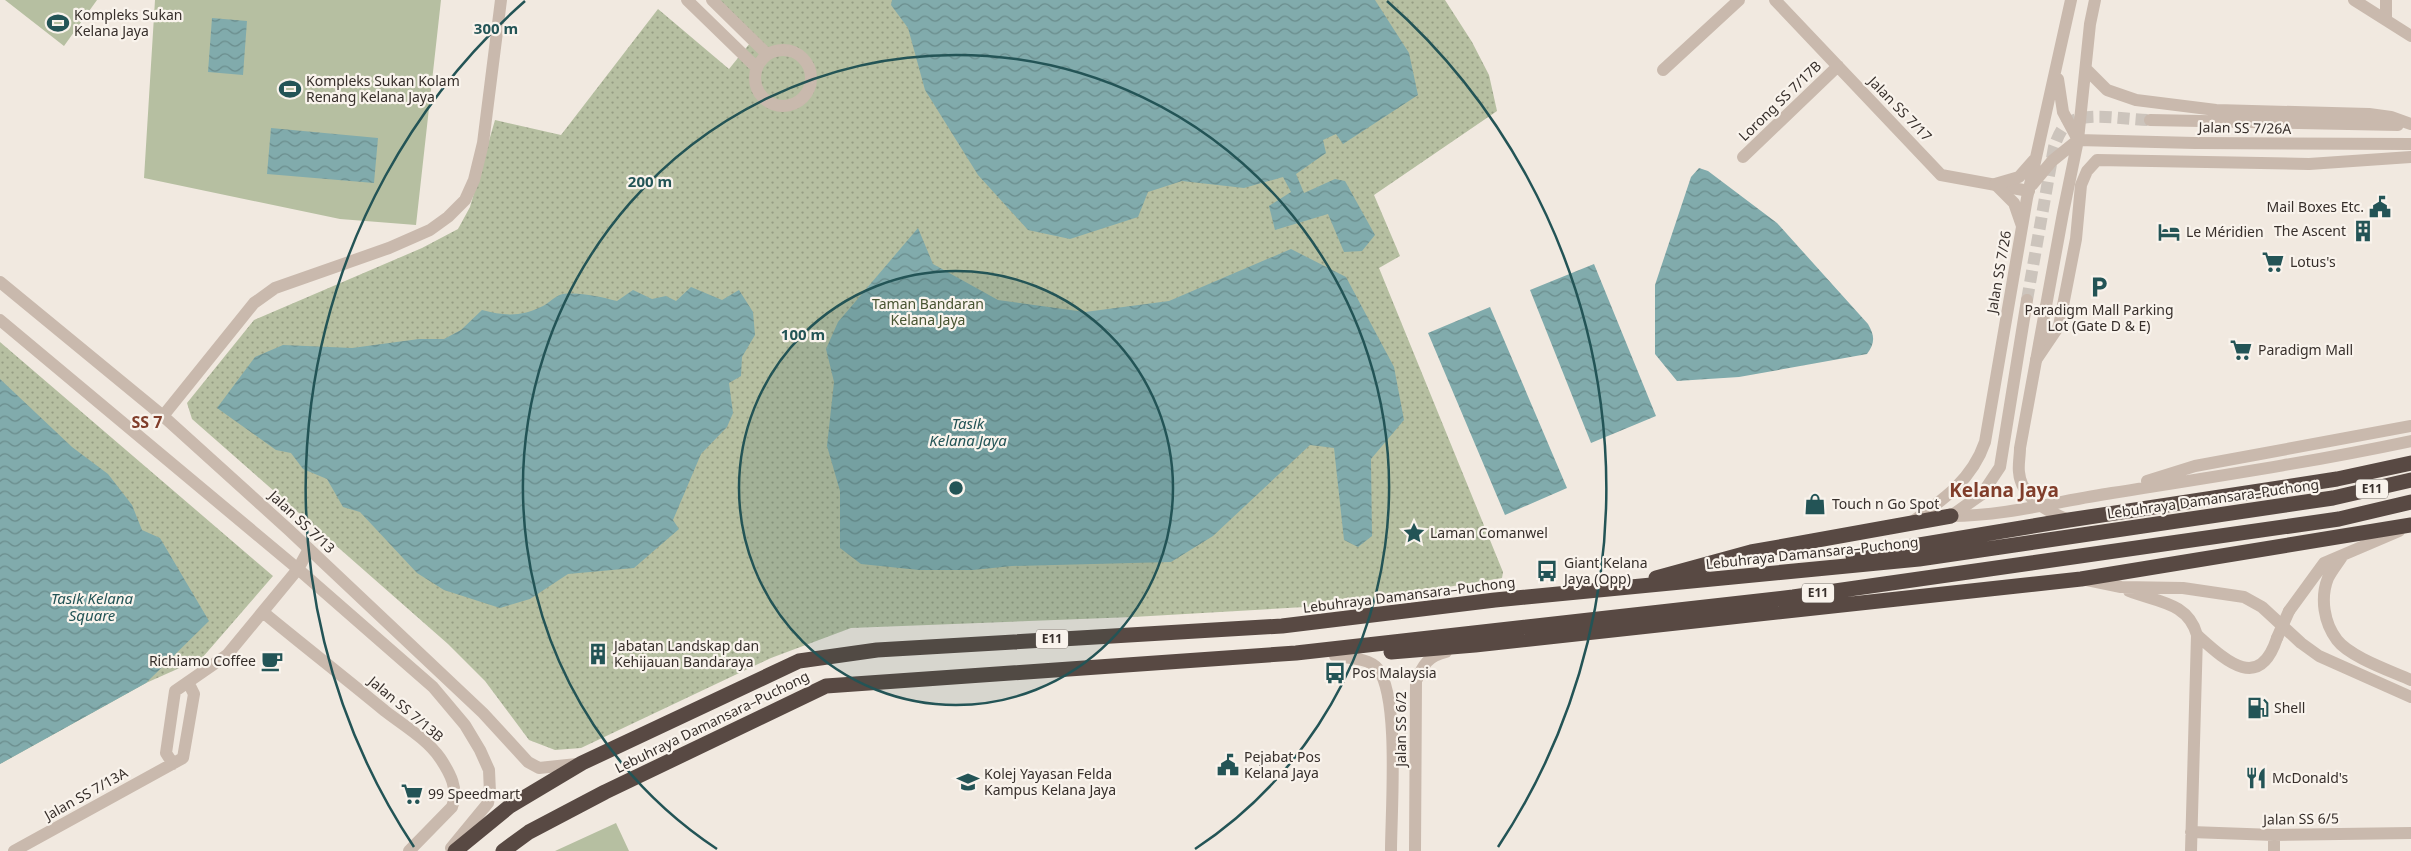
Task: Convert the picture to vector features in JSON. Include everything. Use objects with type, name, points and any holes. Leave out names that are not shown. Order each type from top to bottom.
[{"type":"highway","points":[[1698,580],[2337,479],[2411,463]]},
{"type":"highway","name":"Lebuhraya Damansara–Puchong","points":[[455,851],[510,806],[582,763],[799,661],[834,654],[1282,626],[1593,590],[1919,559],[2333,498],[2411,480]]},
{"type":"highway","name":"Lebuhraya Damansara–Puchong","points":[[503,851],[529,832],[605,792],[826,686],[1296,653],[1793,596],[2339,519],[2411,502]]},
{"type":"highway","points":[[1593,590],[1634,584],[1751,552],[1951,516]]},
{"type":"highway","points":[[1296,653],[1310,658],[1475,645],[2082,579],[2411,525]]},
{"type":"street","points":[[163,416],[254,303],[275,288],[389,248],[430,230],[448,217],[465,200],[474,180],[483,143],[501,0]]},
{"type":"street","points":[[687,0],[757,68]]},
{"type":"street","points":[[712,0],[767,54]]},
{"type":"street","points":[[1663,70],[1739,0]]},
{"type":"street","name":"Jalan SS 7/17","points":[[1775,0],[1941,175],[2029,191]]},
{"type":"street","name":"Jalan SS 7/26","points":[[1912,522],[1945,499],[1963,482],[1982,453],[2029,191],[2071,0]]},
{"type":"street","points":[[2069,520],[2041,506],[2023,487],[2018,472],[2020,448],[2078,140],[2094,0]]},
{"type":"street","points":[[2354,0],[2411,36]]},
{"type":"street","points":[[2386,0],[2386,20]]},
{"type":"street","points":[[782,50],[791,51],[806,61],[812,78],[806,95],[799,102],[781,107],[772,104],[758,91],[755,81],[757,68],[767,54],[782,50]]},
{"type":"street","name":"Lorong SS 7/17B","points":[[1743,157],[1838,66]]},
{"type":"street","points":[[2057,69],[2064,112],[2078,140]]},
{"type":"street","points":[[2086,70],[2107,90],[2136,100],[2207,109],[2369,114],[2391,117],[2411,125]]},
{"type":"street","name":"Jalan SS 7/26A","points":[[2150,120],[2411,125]]},
{"type":"street","points":[[2029,191],[2036,179],[2052,161],[2078,140]]},
{"type":"street","name":"Jalan SS 7/26A","points":[[2078,140],[2195,143],[2411,144]]},
{"type":"street","points":[[2195,143],[2195,164]]},
{"type":"street","points":[[2310,144],[2310,164]]},
{"type":"street","points":[[1995,184],[2019,177],[2029,168],[2037,156]]},
{"type":"street","points":[[2036,360],[2059,326],[2076,239],[2081,185],[2088,171],[2097,160],[2195,164],[2310,164],[2411,157]]},
{"type":"street","points":[[1995,184],[2014,202],[2022,228]]},
{"type":"street","name":"Jalan SS 7/13","points":[[0,282],[163,416],[309,549],[483,713],[528,762],[539,768],[582,763]]},
{"type":"street","points":[[1951,516],[1982,494],[2000,467],[2027,300]]},
{"type":"street","points":[[0,320],[298,569],[433,686],[465,725],[489,770],[490,793],[488,804],[448,851]]},
{"type":"street","points":[[2099,495],[2195,466],[2411,426]]},
{"type":"street","points":[[1951,516],[1968,516],[2041,506],[2335,457],[2411,441]]},
{"type":"street","points":[[2197,635],[2223,658],[2241,668],[2252,668],[2264,662],[2273,652],[2289,611],[2324,563],[2411,525]]},
{"type":"street","points":[[172,764],[166,753],[175,691],[227,655],[264,613],[298,569],[309,549]]},
{"type":"street","points":[[2343,555],[2328,578],[2323,603],[2327,622],[2337,641],[2354,653],[2411,680]]},
{"type":"street","points":[[2082,579],[2121,588],[2176,607],[2188,614],[2194,622],[2197,635],[2191,851]]},
{"type":"street","points":[[2121,588],[2183,588],[2244,596],[2262,607],[2301,643],[2319,656],[2411,697]]},
{"type":"street","name":"Jalan SS 7/13B","points":[[264,613],[412,732],[439,756],[446,767],[454,785],[454,802],[409,851]]},
{"type":"street","name":"Jalan SS 6/2","points":[[1415,851],[1416,681],[1422,666],[1433,655],[1475,645]]},
{"type":"street","name":"Jalan SS 6/2","points":[[1335,656],[1368,662],[1378,668],[1388,691],[1392,714],[1391,851]]},
{"type":"street","name":"Jalan SS 7/13A","points":[[14,851],[183,758],[194,694],[188,682]]},
{"type":"street","name":"Jalan SS 6/5","points":[[2192,832],[2274,835],[2411,833]]},
{"type":"street","points":[[2274,835],[2274,851]]},
{"type":"green space","name":"Kompleks Sukan Kelana Jaya","points":[[5,0],[97,0],[64,46]]},
{"type":"green space","name":"Kompleks Sukan Kolam Renang Kelana Jaya","points":[[155,0],[441,0],[416,225],[340,219],[144,178]]},
{"type":"green space","name":"Taman Bandaran Kelana Jaya","points":[[715,0],[1445,0],[1472,42],[1489,75],[1497,111],[1374,195],[1400,256],[1379,268],[1503,572],[1502,578],[1339,605],[1133,617],[851,628],[771,658],[581,748],[555,750],[529,740],[485,681],[448,644],[192,419],[187,403],[254,320],[422,248],[458,229],[470,207],[495,120],[561,135],[658,9],[729,69],[755,37]]},
{"type":"green space","name":"Tasik Kelana Square","points":[[0,342],[273,576],[202,658],[146,683],[0,764]]},
{"type":"green space","points":[[616,823],[629,851],[555,851]]},
{"type":"water","points":[[892,0],[1375,0],[1409,53],[1418,95],[1343,144],[1336,134],[1323,140],[1326,153],[1296,174],[1304,193],[1335,179],[1345,181],[1375,235],[1362,251],[1344,252],[1328,214],[1275,230],[1269,206],[1291,192],[1283,177],[1244,188],[1182,181],[1148,192],[1138,217],[1070,239],[1028,230],[978,175],[925,90],[908,28],[891,5]]},
{"type":"water","points":[[212,18],[247,21],[243,75],[208,72]]},
{"type":"water","points":[[271,128],[378,138],[374,183],[267,174]]},
{"type":"water","points":[[1699,168],[1708,171],[1777,223],[1868,324],[1873,339],[1872,346],[1867,354],[1739,377],[1677,381],[1655,354],[1655,285],[1691,177]]},
{"type":"water","name":"Tasik Kelana Jaya","points":[[918,228],[933,264],[998,300],[1085,312],[1169,301],[1291,249],[1346,277],[1394,367],[1404,420],[1371,459],[1372,536],[1358,547],[1344,540],[1334,448],[1310,445],[1213,536],[1171,562],[1012,566],[973,570],[919,570],[861,564],[840,548],[840,491],[827,446],[834,382],[826,349],[838,322]]},
{"type":"water","points":[[1594,264],[1656,416],[1591,443],[1530,290]]},
{"type":"water","points":[[691,287],[722,300],[739,290],[753,312],[755,335],[742,357],[741,376],[729,383],[733,413],[727,427],[701,454],[673,520],[679,529],[634,568],[568,574],[530,599],[500,608],[444,590],[417,573],[360,512],[343,507],[327,479],[303,469],[291,453],[276,450],[217,408],[255,357],[283,345],[352,348],[419,339],[444,339],[461,330],[482,310],[505,314],[520,314],[535,310],[563,294],[584,294],[617,301],[633,290],[652,299],[666,296],[676,301]]},
{"type":"water","points":[[1490,307],[1567,488],[1505,515],[1428,333]]},
{"type":"water","name":"Tasik Kelana Square","points":[[0,379],[72,447],[108,474],[132,505],[142,530],[160,538],[209,621],[146,683],[0,764]]},
{"type":"tunnel","points":[[2027,300],[2054,147],[2063,128],[2068,123],[2085,117],[2150,120]]},
{"type":"place","name":"Kompleks Sukan Kelana Jaya","points":[[58,23]]},
{"type":"place","name":"Kompleks Sukan Kolam Renang Kelana Jaya","points":[[290,89]]},
{"type":"place","name":"Mail Boxes Etc.","points":[[2380,207]]},
{"type":"place","name":"The Ascent","points":[[2363,231]]},
{"type":"place","name":"Le Méridien","points":[[2169,232]]},
{"type":"place","name":"Lotus's","points":[[2273,262]]},
{"type":"place","name":"Paradigm Mall Parking Lot (Gate D & E)","points":[[2099,287]]},
{"type":"place","name":"Paradigm Mall","points":[[2241,350]]},
{"type":"place","name":"Touch n Go Spot","points":[[1815,504]]},
{"type":"place","name":"Laman Comanwel","points":[[1414,533]]},
{"type":"place","name":"Giant Kelana Jaya (Opp)","points":[[1547,571]]},
{"type":"place","name":"Jabatan Landskap dan Kehijauan Bandaraya","points":[[598,654]]},
{"type":"place","name":"Richiamo Coffee","points":[[272,661]]},
{"type":"place","name":"Pos Malaysia","points":[[1335,673]]},
{"type":"place","name":"Shell","points":[[2258,708]]},
{"type":"place","name":"Pejabat Pos Kelana Jaya","points":[[1228,765]]},
{"type":"place","name":"McDonald's","points":[[2256,778]]},
{"type":"place","name":"Kolej Yayasan Felda Kampus Kelana Jaya","points":[[968,782]]},
{"type":"place","name":"99 Speedmart","points":[[412,794]]},
{"type":"district","name":"SS 7","points":[[147,422]]},
{"type":"district","name":"Kelana Jaya","points":[[2004,490]]}]
